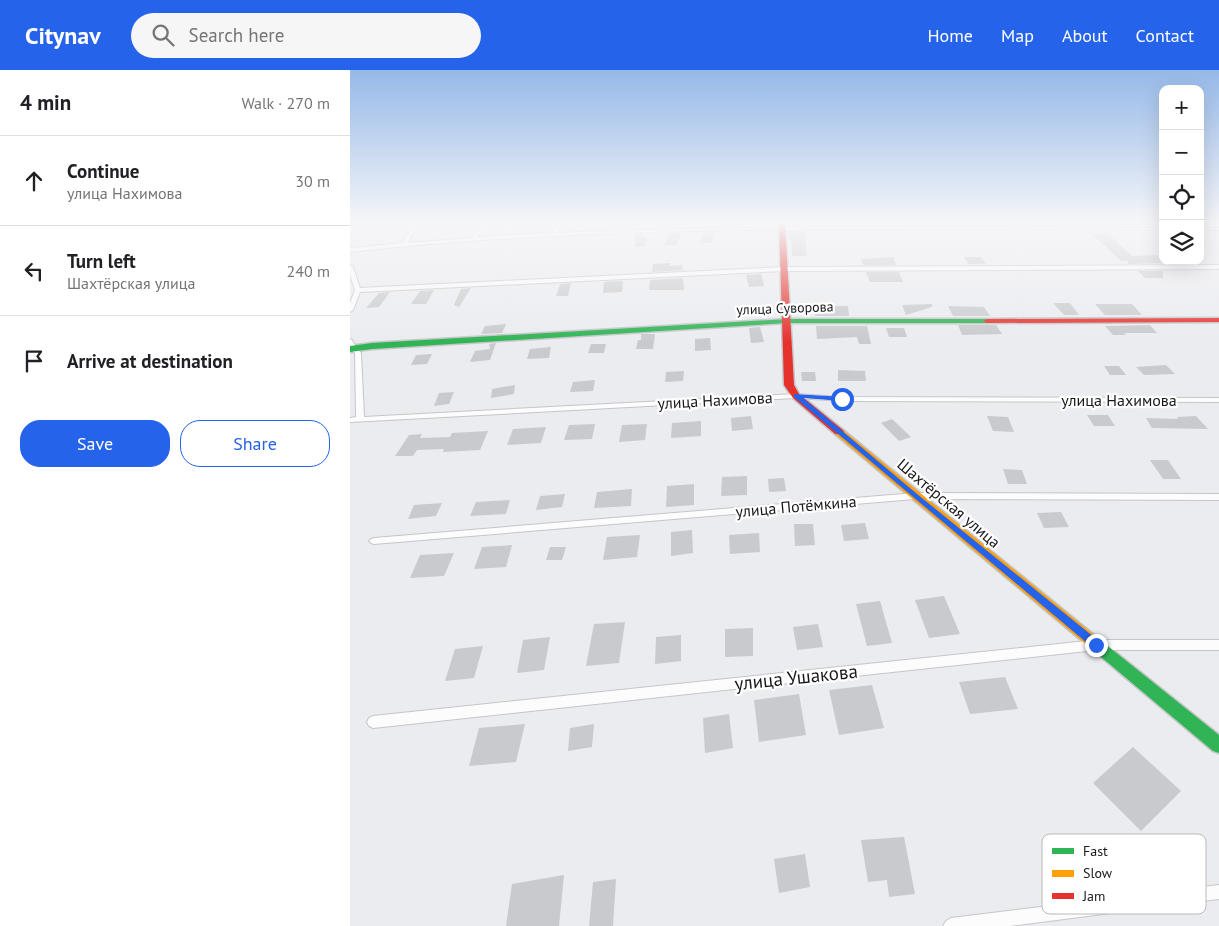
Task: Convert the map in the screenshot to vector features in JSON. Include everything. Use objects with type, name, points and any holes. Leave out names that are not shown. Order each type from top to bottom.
[{"type":"street","points":[[784,262],[789,385],[796,396]]},
{"type":"street","points":[[350,267],[358,290],[350,310]]},
{"type":"street","points":[[358,290],[784,269],[1219,267]]},
{"type":"street","name":"улица Суворова","points":[[351,346],[787,321],[1219,320]]},
{"type":"street","points":[[350,420],[360,419],[358,353],[351,346]]},
{"type":"street","name":"улица Нахимова","points":[[360,419],[796,396],[842,399],[1219,400]]},
{"type":"street","name":"Шахтёрская улица","points":[[796,396],[1219,745]]},
{"type":"street","name":"улица Потёмкина","points":[[374,541],[915,496],[1219,497]]},
{"type":"street","name":"улица Ушакова","points":[[373,722],[1096,645],[1219,645]]},
{"type":"street","points":[[1206,894],[1219,892]]},
{"type":"street","points":[[951,926],[1046,914]]},
{"type":"building","points":[[862,262],[895,262],[896,265],[863,265]]},
{"type":"building","points":[[967,262],[985,262],[986,264],[968,264]]},
{"type":"building","points":[[1128,262],[1159,262],[1129,264]]},
{"type":"building","points":[[670,263],[670,266],[682,265],[683,270],[652,272],[653,264]]},
{"type":"building","points":[[1138,271],[1163,271],[1163,278],[1145,278]]},
{"type":"building","points":[[866,272],[899,272],[903,282],[870,282]]},
{"type":"building","points":[[761,274],[764,286],[749,287],[746,275]]},
{"type":"building","points":[[683,278],[684,290],[649,290],[650,280]]},
{"type":"building","points":[[623,281],[622,292],[603,293],[604,282]]},
{"type":"building","points":[[571,283],[568,296],[556,296],[560,284]]},
{"type":"building","points":[[471,288],[459,307],[454,305],[461,289]]},
{"type":"building","points":[[434,290],[426,304],[411,304],[420,291]]},
{"type":"building","points":[[390,292],[379,307],[366,308],[379,293]]},
{"type":"building","points":[[1053,303],[1070,303],[1079,315],[1064,315]]},
{"type":"building","points":[[932,304],[932,307],[906,315],[902,305]]},
{"type":"building","points":[[1095,304],[1132,304],[1142,315],[1105,315]]},
{"type":"building","points":[[814,306],[848,306],[849,316],[815,316]]},
{"type":"building","points":[[948,306],[984,307],[990,316],[953,316]]},
{"type":"building","points":[[506,324],[502,333],[481,334],[485,326]]},
{"type":"building","points":[[958,325],[996,325],[1002,334],[962,335]]},
{"type":"building","points":[[1150,325],[1157,333],[1113,335],[1105,326]]},
{"type":"building","points":[[816,326],[867,326],[871,344],[859,344],[857,337],[817,339]]},
{"type":"building","points":[[760,327],[764,342],[751,343],[749,328]]},
{"type":"building","points":[[886,328],[904,328],[907,337],[889,337]]},
{"type":"building","points":[[641,334],[655,334],[653,349],[636,349],[638,340],[641,340]]},
{"type":"building","points":[[710,338],[711,350],[695,351],[695,339]]},
{"type":"building","points":[[496,343],[490,360],[470,362],[475,351],[490,349],[489,344]]},
{"type":"building","points":[[591,344],[606,344],[604,353],[588,353]]},
{"type":"building","points":[[551,347],[549,358],[527,359],[530,349]]},
{"type":"building","points":[[432,354],[427,364],[411,365],[416,355]]},
{"type":"building","points":[[1166,365],[1175,374],[1144,375],[1136,367]]},
{"type":"building","points":[[1104,366],[1119,366],[1126,375],[1110,375]]},
{"type":"building","points":[[838,370],[865,371],[866,381],[838,381]]},
{"type":"building","points":[[684,371],[683,381],[665,382],[666,372]]},
{"type":"building","points":[[801,372],[815,372],[816,381],[802,381]]},
{"type":"building","points":[[595,380],[593,391],[570,392],[573,382]]},
{"type":"building","points":[[515,385],[514,394],[491,398],[492,389]]},
{"type":"building","points":[[454,392],[449,404],[434,406],[439,393]]},
{"type":"building","points":[[1087,415],[1108,415],[1115,426],[1094,426]]},
{"type":"building","points":[[751,416],[753,429],[732,431],[731,418]]},
{"type":"building","points":[[987,416],[1008,417],[1014,432],[993,431]]},
{"type":"building","points":[[1196,416],[1208,429],[1152,428],[1146,418],[1178,419],[1177,417]]},
{"type":"building","points":[[892,419],[911,437],[899,441],[881,423]]},
{"type":"building","points":[[701,421],[701,436],[671,438],[672,423]]},
{"type":"building","points":[[595,424],[592,439],[564,440],[569,425]]},
{"type":"building","points":[[647,424],[645,440],[619,442],[622,425]]},
{"type":"building","points":[[546,427],[541,443],[507,445],[513,429]]},
{"type":"building","points":[[488,431],[480,450],[443,452],[444,449],[417,450],[413,456],[395,456],[409,435],[422,434],[420,438],[450,437],[452,433]]},
{"type":"building","points":[[1150,460],[1168,460],[1181,479],[1163,479]]},
{"type":"building","points":[[1003,469],[1022,470],[1027,484],[1008,484]]},
{"type":"building","points":[[747,476],[747,495],[721,496],[722,477]]},
{"type":"building","points":[[784,478],[786,491],[769,492],[768,479]]},
{"type":"building","points":[[694,484],[694,505],[666,507],[667,486]]},
{"type":"building","points":[[632,489],[631,506],[594,508],[597,492]]},
{"type":"building","points":[[565,494],[562,507],[536,510],[540,496]]},
{"type":"building","points":[[510,500],[506,514],[470,516],[476,502]]},
{"type":"building","points":[[442,503],[436,516],[408,519],[414,505]]},
{"type":"building","points":[[1061,512],[1069,527],[1044,528],[1037,513]]},
{"type":"building","points":[[865,523],[869,539],[844,541],[841,525]]},
{"type":"building","points":[[794,524],[813,524],[815,545],[795,546]]},
{"type":"building","points":[[692,530],[693,553],[671,556],[671,532]]},
{"type":"building","points":[[759,533],[760,552],[730,554],[729,535]]},
{"type":"building","points":[[640,535],[637,557],[603,560],[607,537]]},
{"type":"building","points":[[512,545],[506,567],[474,569],[482,547]]},
{"type":"building","points":[[550,547],[566,547],[562,560],[546,560]]},
{"type":"building","points":[[454,553],[444,576],[410,578],[420,555]]},
{"type":"building","points":[[944,596],[960,634],[929,638],[915,600]]},
{"type":"building","points":[[880,601],[892,643],[867,646],[856,604]]},
{"type":"building","points":[[625,622],[619,663],[586,666],[594,624]]},
{"type":"building","points":[[818,624],[823,647],[797,650],[793,627]]},
{"type":"building","points":[[753,628],[753,656],[725,657],[725,629]]},
{"type":"building","points":[[681,635],[681,661],[655,664],[656,637]]},
{"type":"building","points":[[550,637],[544,670],[517,673],[523,640]]},
{"type":"building","points":[[483,646],[474,678],[445,681],[455,649]]},
{"type":"building","points":[[1005,677],[1018,709],[970,714],[959,682]]},
{"type":"building","points":[[872,685],[884,728],[839,735],[829,690]]},
{"type":"building","points":[[799,694],[806,735],[759,742],[754,700]]},
{"type":"building","points":[[729,714],[733,748],[705,753],[703,718]]},
{"type":"building","points":[[525,724],[516,762],[469,766],[479,728]]},
{"type":"building","points":[[594,724],[592,747],[568,751],[570,728]]},
{"type":"building","points":[[1133,747],[1181,791],[1141,831],[1093,783]]},
{"type":"building","points":[[904,837],[915,894],[889,897],[887,880],[868,882],[861,840]]},
{"type":"building","points":[[805,854],[810,887],[779,893],[774,859]]},
{"type":"building","points":[[564,875],[559,926],[506,926],[512,884]]},
{"type":"building","points":[[616,879],[613,926],[589,926],[593,882]]},
{"type":"traffic: fast","points":[[350,349],[372,346],[787,321],[987,321]]},
{"type":"traffic: fast","points":[[1099,647],[1219,745]]},
{"type":"traffic: slow","points":[[839,432],[1099,647]]},
{"type":"traffic: jam","points":[[784,262],[789,385],[796,396],[839,432]]},
{"type":"traffic: jam","points":[[987,321],[1219,320]]},
{"type":"route","points":[[842,399],[796,396],[1096,645]]}]
